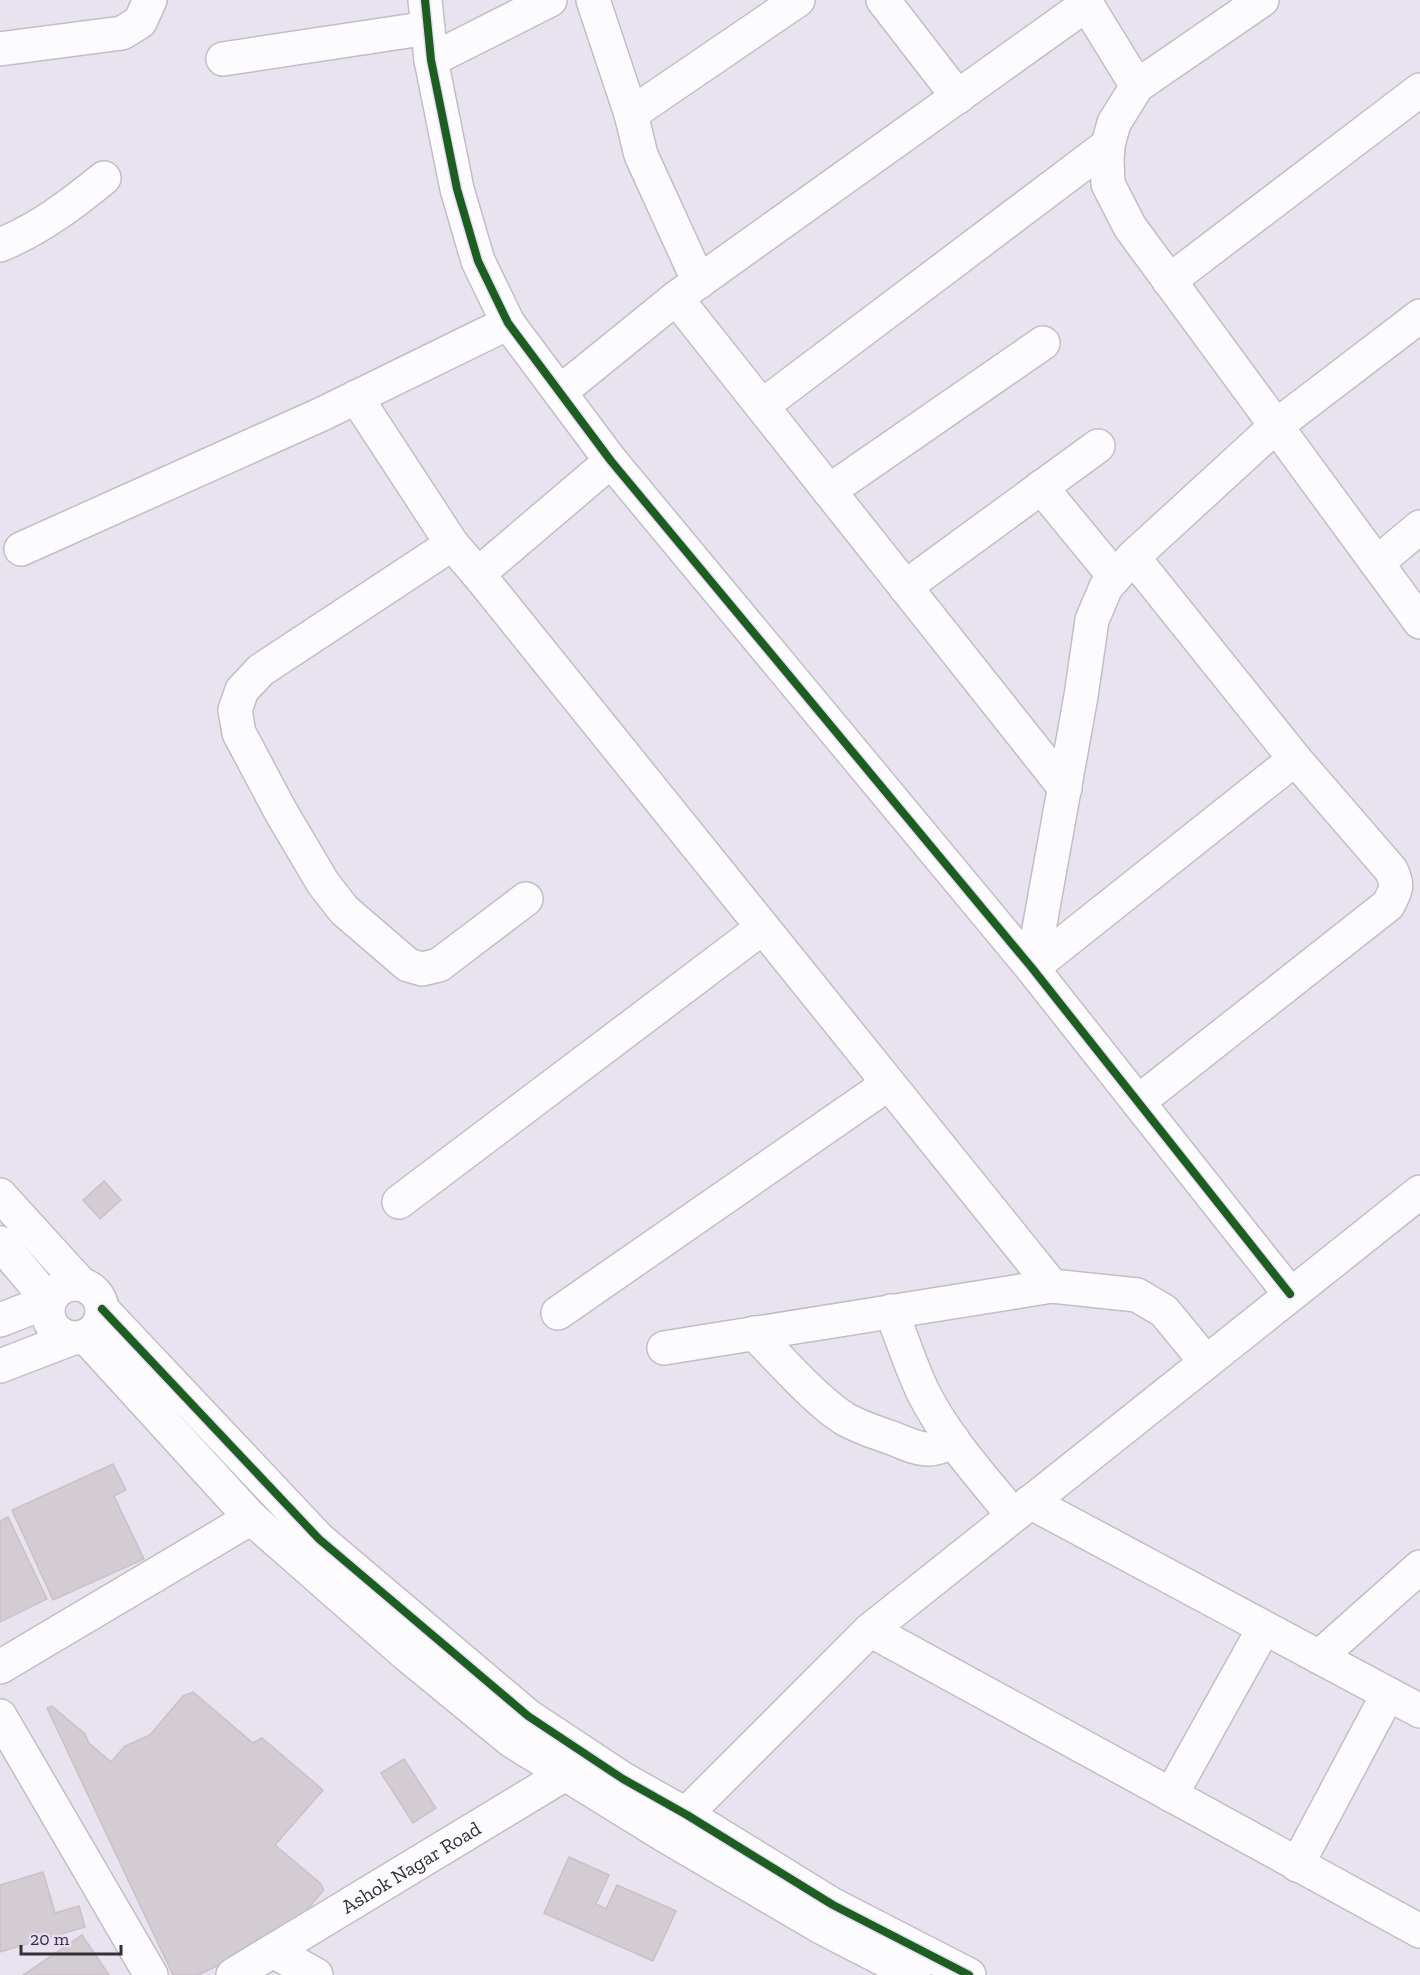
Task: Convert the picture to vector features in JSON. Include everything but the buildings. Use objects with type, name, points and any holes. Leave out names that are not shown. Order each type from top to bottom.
[{"type":"street","points":[[0,49],[122,33],[140,21],[150,0]]},
{"type":"street","points":[[431,60],[550,0]]},
{"type":"street","points":[[593,0],[632,114],[641,155],[688,290],[762,406],[1065,788]]},
{"type":"street","points":[[632,114],[798,0]]},
{"type":"street","points":[[883,0],[958,97]]},
{"type":"street","points":[[1262,0],[1137,86],[1114,123],[1108,145],[1108,184],[1130,227],[1420,622]]},
{"type":"street","points":[[560,392],[688,290],[958,97],[1086,2],[1137,86]]},
{"type":"street","points":[[223,59],[427,14],[431,60],[460,199],[478,261],[508,323],[611,461],[1032,968],[1290,1294]]},
{"type":"street","points":[[1169,281],[1420,90]]},
{"type":"street","points":[[762,406],[1108,145]]},
{"type":"street","points":[[0,245],[44,223],[71,205],[104,178]]},
{"type":"street","points":[[1032,968],[1065,788],[1092,620],[1106,587],[1124,567],[1276,426],[1420,316]]},
{"type":"street","points":[[21,549],[356,397],[508,323]]},
{"type":"street","points":[[829,491],[1043,343]]},
{"type":"street","points":[[356,397],[452,544],[1052,1286]]},
{"type":"street","points":[[905,587],[1098,446]]},
{"type":"street","points":[[478,574],[611,461]]},
{"type":"street","points":[[1041,487],[1124,567],[1295,759],[1391,870],[1397,881],[1395,892],[1388,905],[1138,1102]]},
{"type":"street","points":[[1377,563],[1420,527]]},
{"type":"street","points":[[452,544],[261,670],[242,690],[235,710],[239,733],[281,812],[323,883],[344,910],[408,965],[422,969],[439,965],[526,898]]},
{"type":"street","points":[[1032,968],[1295,759]]},
{"type":"street","points":[[399,1202],[762,928]]},
{"type":"street","points":[[558,1313],[888,1084]]},
{"type":"street","points":[[676,1825],[870,1630],[1420,1192]]},
{"type":"street","points":[[0,1195],[81,1284],[96,1293],[87,1328]]},
{"type":"street","points":[[1378,1224],[1420,1217]]},
{"type":"street","points":[[0,1243],[49,1301]]},
{"type":"street","points":[[81,1284],[73,1283],[58,1288],[49,1301],[47,1315],[49,1323],[59,1334],[87,1328]]},
{"type":"street","points":[[664,1348],[1052,1286],[1137,1295],[1164,1311],[1206,1362]]},
{"type":"street","points":[[0,1320],[49,1301]]},
{"type":"street","points":[[891,1311],[923,1391],[953,1440],[1021,1508],[1264,1628],[1420,1711]]},
{"type":"street","points":[[0,1366],[87,1328]]},
{"type":"street","points":[[87,1328],[251,1518],[406,1654],[512,1741],[576,1765],[676,1825],[969,1975]]},
{"type":"street","points":[[87,1328],[319,1539],[528,1716],[576,1765]]},
{"type":"street","points":[[754,1333],[825,1403],[846,1419],[928,1450],[941,1448],[953,1440]]},
{"type":"street","points":[[0,1667],[251,1518]]},
{"type":"street","points":[[1319,1657],[1420,1567]]},
{"type":"street","points":[[1171,1795],[1264,1628]]},
{"type":"street","points":[[870,1630],[1420,1931]]},
{"type":"street","points":[[1297,1865],[1388,1694]]},
{"type":"street","points":[[0,1716],[151,1975]]},
{"type":"street","name":"Ashok Nagar Road","points":[[233,1975],[576,1765]]},
{"type":"street","points":[[676,1825],[821,1927],[914,1975]]},
{"type":"street","points":[[273,1951],[316,1975]]},
{"type":"cycle path","points":[[425,0],[431,60],[457,189],[478,261],[508,323],[611,461],[1032,968],[1290,1294]]},
{"type":"cycle path","points":[[102,1309],[319,1539],[528,1716],[623,1779],[687,1815],[833,1905],[969,1975]]}]
